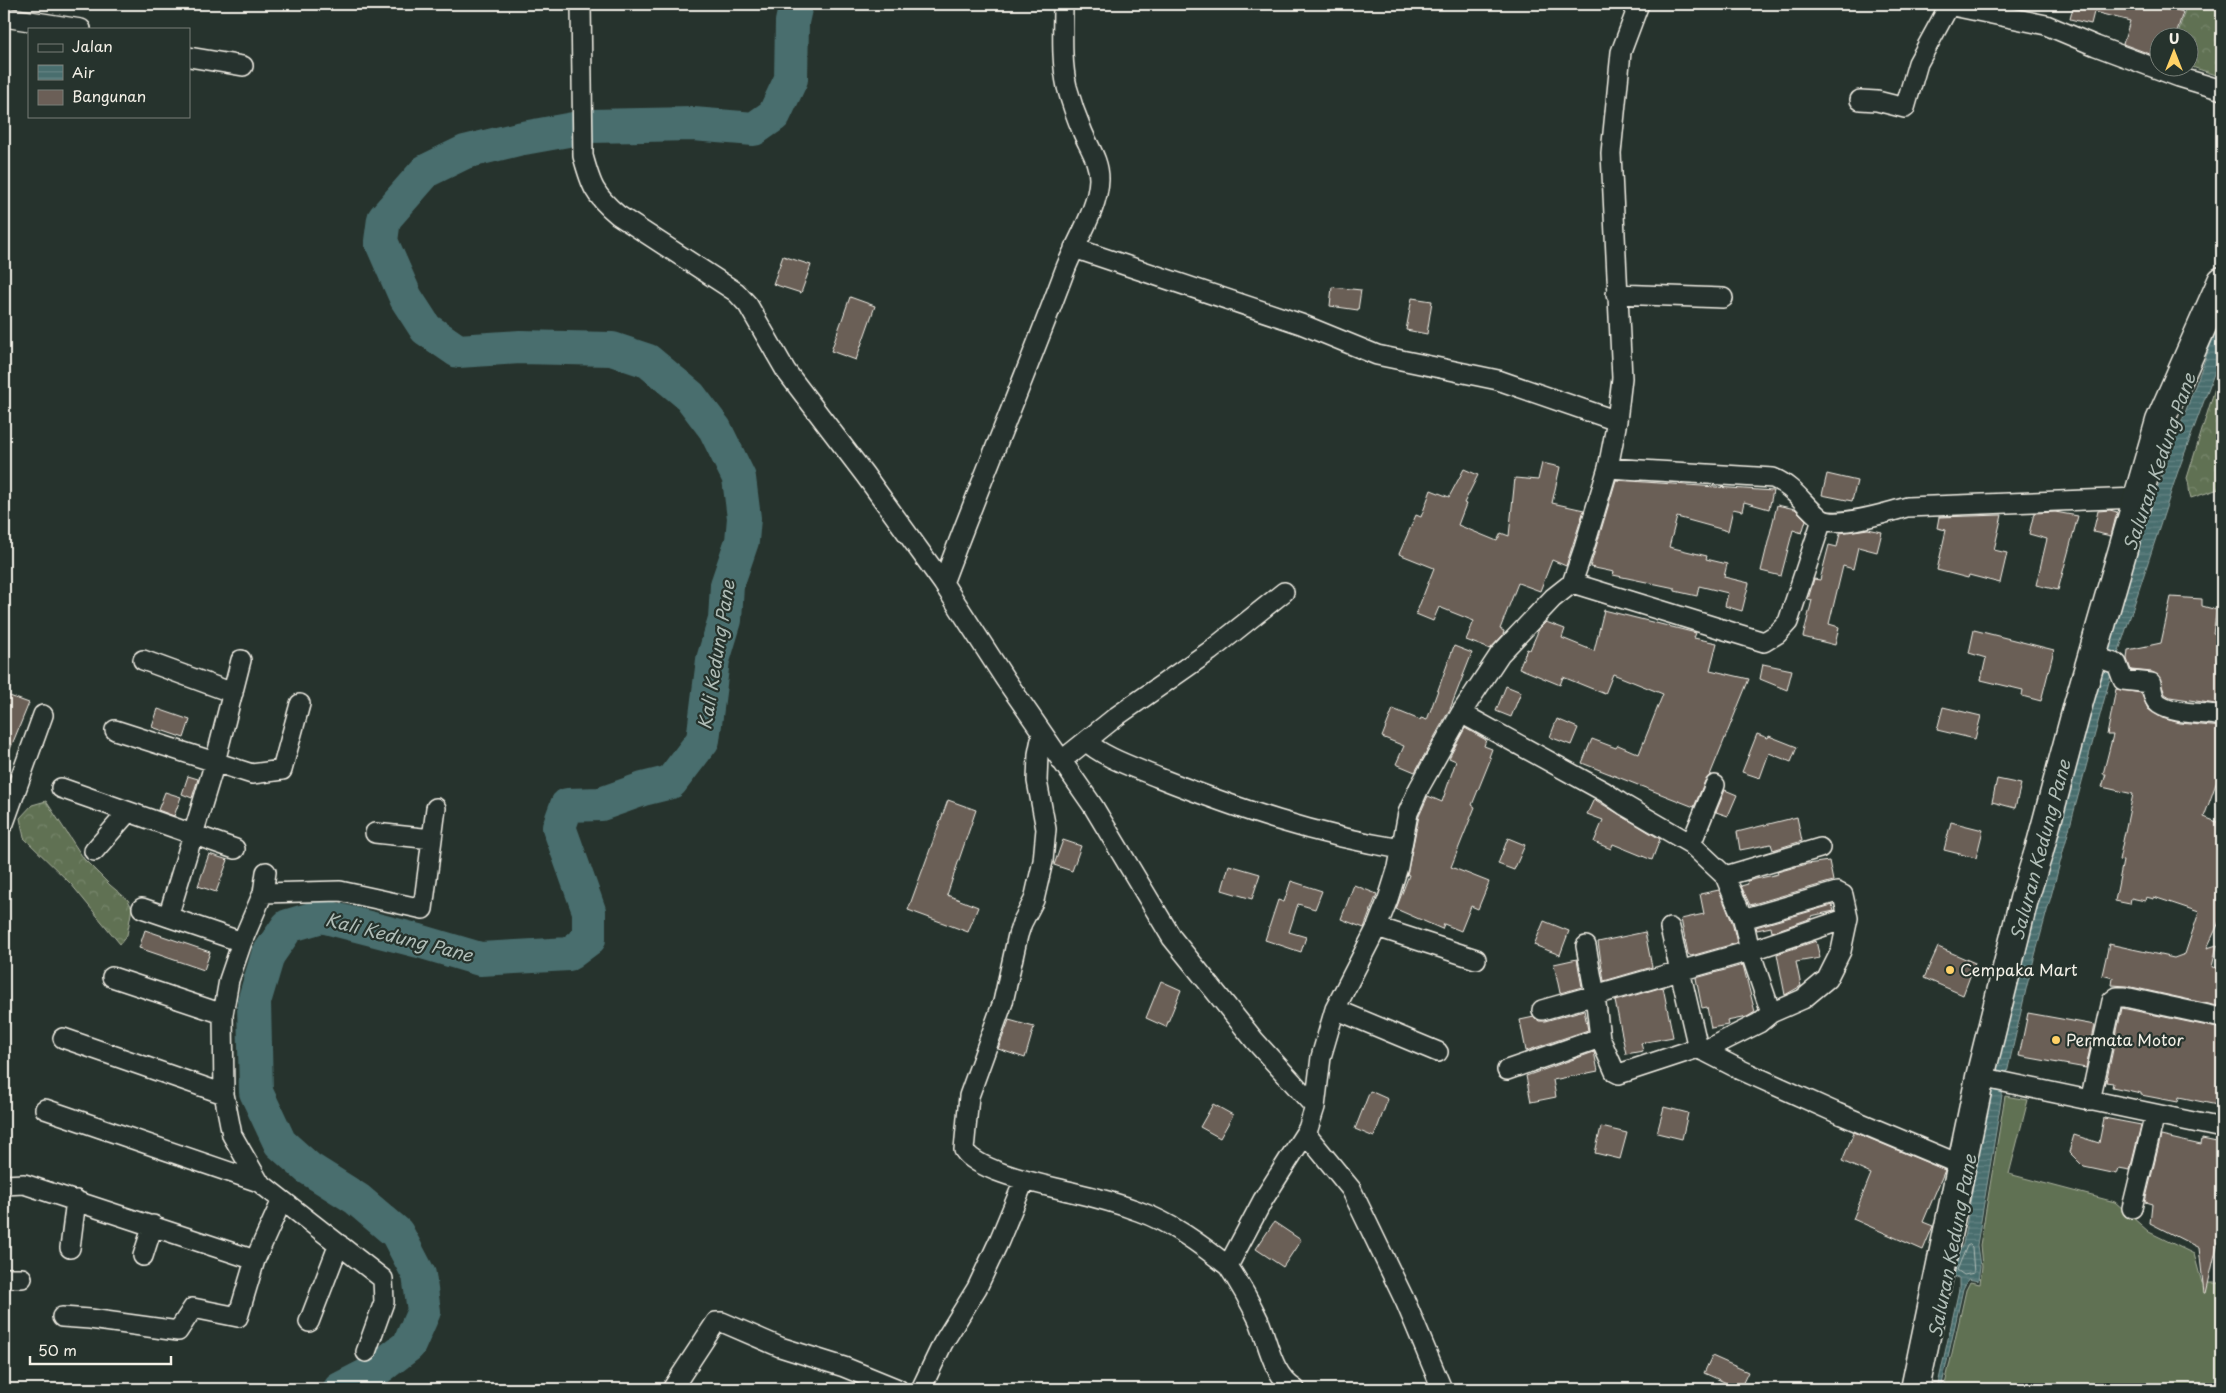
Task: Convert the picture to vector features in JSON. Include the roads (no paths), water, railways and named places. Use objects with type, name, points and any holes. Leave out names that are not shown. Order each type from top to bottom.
[{"type":"main road","points":[[1915,1389],[1961,1165],[1985,1078],[2024,899],[2103,660],[2138,498],[2160,420],[2217,311],[2222,281]]},
{"type":"street","points":[[581,4],[583,156],[589,180],[600,200],[742,298],[786,371],[865,475],[943,583],[1044,738],[1093,806],[1172,938],[1255,1041],[1311,1121],[1350,1189],[1406,1303],[1442,1389]]},
{"type":"street","points":[[943,583],[980,485],[1029,367],[1095,198],[1099,178],[1096,158],[1083,133],[1067,86],[1063,50],[1062,4]]},
{"type":"street","points":[[1228,1266],[1263,1200],[1311,1121],[1321,1057],[1334,1009],[1377,926],[1388,899],[1408,813],[1419,788],[1460,713],[1500,654],[1553,598],[1572,583],[1608,468],[1617,421],[1622,378],[1616,294],[1617,248],[1611,153],[1621,52],[1639,4]]},
{"type":"street","points":[[1860,100],[1877,101],[1905,108],[1918,63],[1946,5],[2046,25],[2096,46],[2222,90]]},
{"type":"street","points":[[4,17],[75,28]]},
{"type":"street","points":[[190,58],[243,66]]},
{"type":"street","points":[[1074,248],[1301,324],[1377,355],[1498,380],[1617,421]]},
{"type":"street","points":[[1616,294],[1722,298]]},
{"type":"street","points":[[1608,468],[1773,478],[1786,485],[1822,520],[1837,522],[1868,518],[1906,507],[2138,498]]},
{"type":"street","points":[[1572,583],[1764,642],[1777,634],[1788,622],[1822,520]]},
{"type":"street","points":[[1060,759],[1117,716],[1210,651],[1284,592]]},
{"type":"street","points":[[143,660],[233,693]]},
{"type":"street","points":[[168,917],[215,762],[241,660]]},
{"type":"street","points":[[2103,660],[2123,680],[2151,683],[2155,698],[2159,704],[2184,712],[2222,716]]},
{"type":"street","points":[[115,730],[252,774],[282,770],[300,704]]},
{"type":"street","points":[[1460,713],[1605,792],[1691,844],[1725,876],[1743,919],[1750,951],[1771,1013]]},
{"type":"street","points":[[4,823],[43,715]]},
{"type":"street","points":[[1044,738],[1038,754],[1037,781],[1046,829],[1043,861],[1034,900],[1018,935],[1003,1002],[969,1096],[963,1145],[965,1153],[985,1165],[1024,1181],[1139,1211],[1182,1232],[1228,1266],[1243,1289],[1280,1376],[1295,1389]]},
{"type":"street","points":[[1086,741],[1098,750],[1127,765],[1220,802],[1349,841],[1401,849]]},
{"type":"street","points":[[1691,844],[1715,784]]},
{"type":"street","points":[[60,788],[235,849]]},
{"type":"street","points":[[263,893],[340,891],[424,909],[436,808]]},
{"type":"street","points":[[94,851],[128,812]]},
{"type":"street","points":[[375,833],[432,839]]},
{"type":"street","points":[[1725,876],[1820,848]]},
{"type":"street","points":[[259,1182],[232,1135],[224,1094],[224,1014],[230,980],[242,942],[263,893],[266,872]]},
{"type":"street","points":[[1586,946],[1595,995],[1600,1038],[1611,1066],[1619,1074],[1701,1050],[1759,1023],[1771,1013],[1803,999],[1827,979],[1841,951],[1848,918],[1843,895],[1837,892],[1743,919]]},
{"type":"street","points":[[142,908],[242,942]]},
{"type":"street","points":[[1542,1010],[1680,969],[1750,951],[1848,918]]},
{"type":"street","points":[[1377,926],[1476,958]]},
{"type":"street","points":[[1670,928],[1701,1050]]},
{"type":"street","points":[[112,977],[224,1014]]},
{"type":"street","points":[[2090,1100],[2112,1001],[2117,997],[2125,997],[2222,1018]]},
{"type":"street","points":[[1334,1009],[1438,1052]]},
{"type":"street","points":[[63,1038],[224,1094]]},
{"type":"street","points":[[1507,1070],[1600,1038]]},
{"type":"street","points":[[1701,1050],[1837,1113],[1961,1165]]},
{"type":"street","points":[[1985,1078],[2222,1128]]},
{"type":"street","points":[[45,1109],[259,1182],[383,1279],[384,1302],[366,1352]]},
{"type":"street","points":[[2132,1208],[2155,1114]]},
{"type":"street","points":[[921,1389],[943,1343],[977,1288],[1024,1181]]},
{"type":"street","points":[[4,1185],[24,1184],[256,1260]]},
{"type":"street","points":[[70,1248],[76,1200]]},
{"type":"street","points":[[62,1317],[178,1331],[193,1308],[238,1316],[256,1260],[282,1200]]},
{"type":"street","points":[[143,1256],[153,1225]]},
{"type":"street","points":[[309,1322],[338,1244]]},
{"type":"street","points":[[672,1389],[716,1322],[722,1322],[780,1347],[844,1367],[898,1389]]},
{"type":"water","points":[[2222,314],[2222,352],[2177,474],[2110,678],[2027,985],[2002,1095],[1977,1245],[1980,1266],[1978,1281],[1968,1279],[1963,1289],[1941,1389],[1937,1389],[1959,1289],[1959,1278],[1950,1277],[1963,1244],[1989,1093],[2013,982],[2096,674],[2164,469]]},
{"type":"waterway","name":"Kali Kedung Pane","points":[[340,1389],[375,1371],[409,1345],[424,1311],[419,1275],[397,1233],[357,1199],[308,1168],[280,1143],[256,1092],[254,1002],[268,955],[288,926],[322,916],[480,959],[569,954],[589,939],[589,911],[559,827],[567,805],[601,804],[643,789],[671,782],[703,740],[713,660],[725,620],[727,585],[742,541],[744,518],[739,478],[715,429],[690,396],[648,361],[612,349],[520,347],[458,351],[426,329],[406,298],[381,241],[384,219],[426,171],[465,152],[518,139],[590,126],[693,124],[754,129],[774,115],[791,79],[792,22],[796,4]]},
{"type":"place","name":"Cempaka Mart","points":[[1950,970]]},
{"type":"place","name":"Permata Motor","points":[[2056,1040]]},
{"type":"water label","name":"Saluran Kedung Pane","points":[[2160,462]]},
{"type":"water label","name":"Saluran Kedung Pane","points":[[2041,850]]},
{"type":"water label","name":"Saluran Kedung Pane","points":[[1953,1246]]}]
